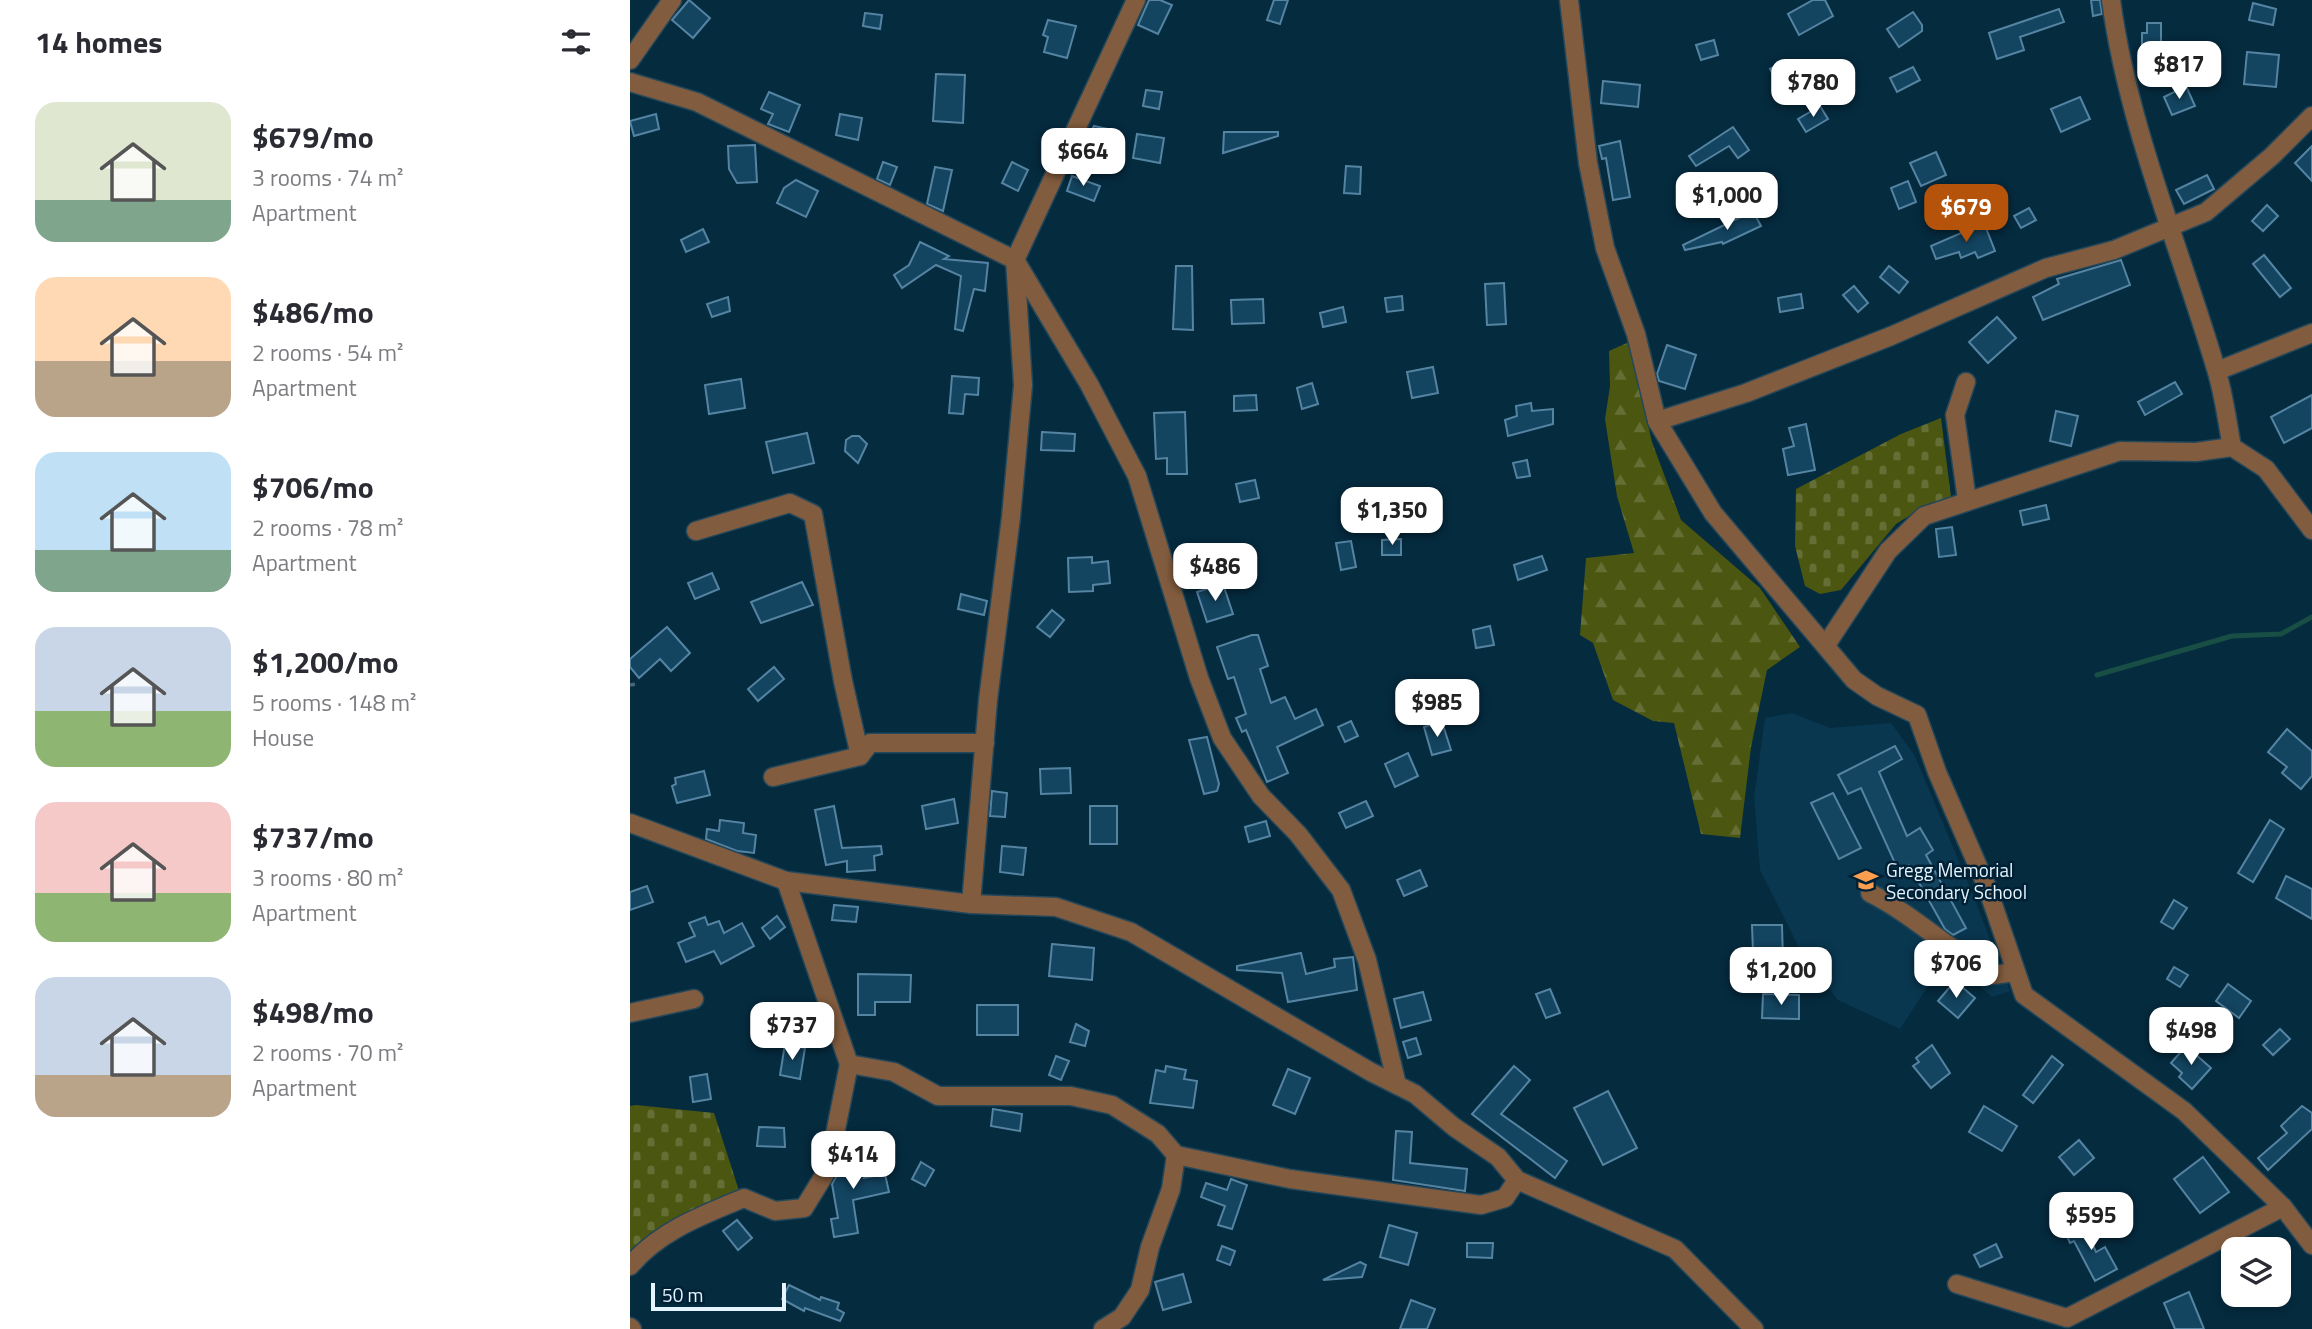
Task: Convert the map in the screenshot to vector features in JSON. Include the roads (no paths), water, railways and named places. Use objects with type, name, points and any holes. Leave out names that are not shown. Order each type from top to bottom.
[{"type":"street","points":[[630,60],[672,0]]},
{"type":"street","points":[[971,904],[985,743],[1023,385],[1015,260],[1136,0]]},
{"type":"street","points":[[1569,0],[1588,163],[1605,248],[1636,334],[1657,421],[1713,513],[1854,680],[1877,696],[1917,715],[1937,772],[1987,887],[2024,995],[2184,1111],[2283,1207],[2312,1245]]},
{"type":"street","points":[[2111,0],[2117,48],[2169,227],[2217,371],[2232,447]]},
{"type":"street","points":[[630,82],[648,85],[709,107],[1015,260],[1089,384],[1137,476],[1199,677],[1222,738],[1261,796],[1298,834],[1342,890],[1367,960],[1398,1085]]},
{"type":"street","points":[[1657,421],[1746,393],[1891,336],[2046,268],[2113,250],[2206,212],[2272,156],[2312,116]]},
{"type":"street","points":[[2217,371],[2312,333]]},
{"type":"street","points":[[1966,382],[1955,415],[1967,500]]},
{"type":"street","points":[[1825,645],[1888,551],[1924,516],[2120,451],[2196,452],[2232,447],[2266,468],[2312,530]]},
{"type":"street","points":[[696,531],[790,503],[813,514],[843,681],[860,756]]},
{"type":"street","points":[[772,777],[860,756],[870,743],[985,743]]},
{"type":"street","points":[[630,823],[786,881],[971,904],[1056,907],[1131,932],[1415,1094],[1454,1127],[1498,1157],[1517,1180],[1675,1249],[1754,1329]]},
{"type":"street","points":[[630,1266],[642,1251],[690,1220],[744,1198],[775,1211],[804,1208],[828,1169],[849,1064],[786,881]]},
{"type":"street","points":[[1870,893],[1896,906],[1935,937],[1993,975],[2015,972]]},
{"type":"street","points":[[630,1013],[694,999]]},
{"type":"street","points":[[849,1064],[894,1072],[937,1096],[1071,1096],[1112,1105],[1158,1134],[1176,1155],[1290,1179],[1481,1205],[1505,1198],[1517,1180]]},
{"type":"street","points":[[1103,1329],[1122,1317],[1140,1290],[1150,1247],[1171,1189],[1176,1155]]},
{"type":"street","points":[[1957,1284],[2067,1318],[2283,1207]]},
{"type":"waterway","points":[[2097,675],[2232,636],[2281,634],[2312,617]]},
{"type":"place","name":"Gregg Memorial Secondary School","points":[[1866,880]]}]
